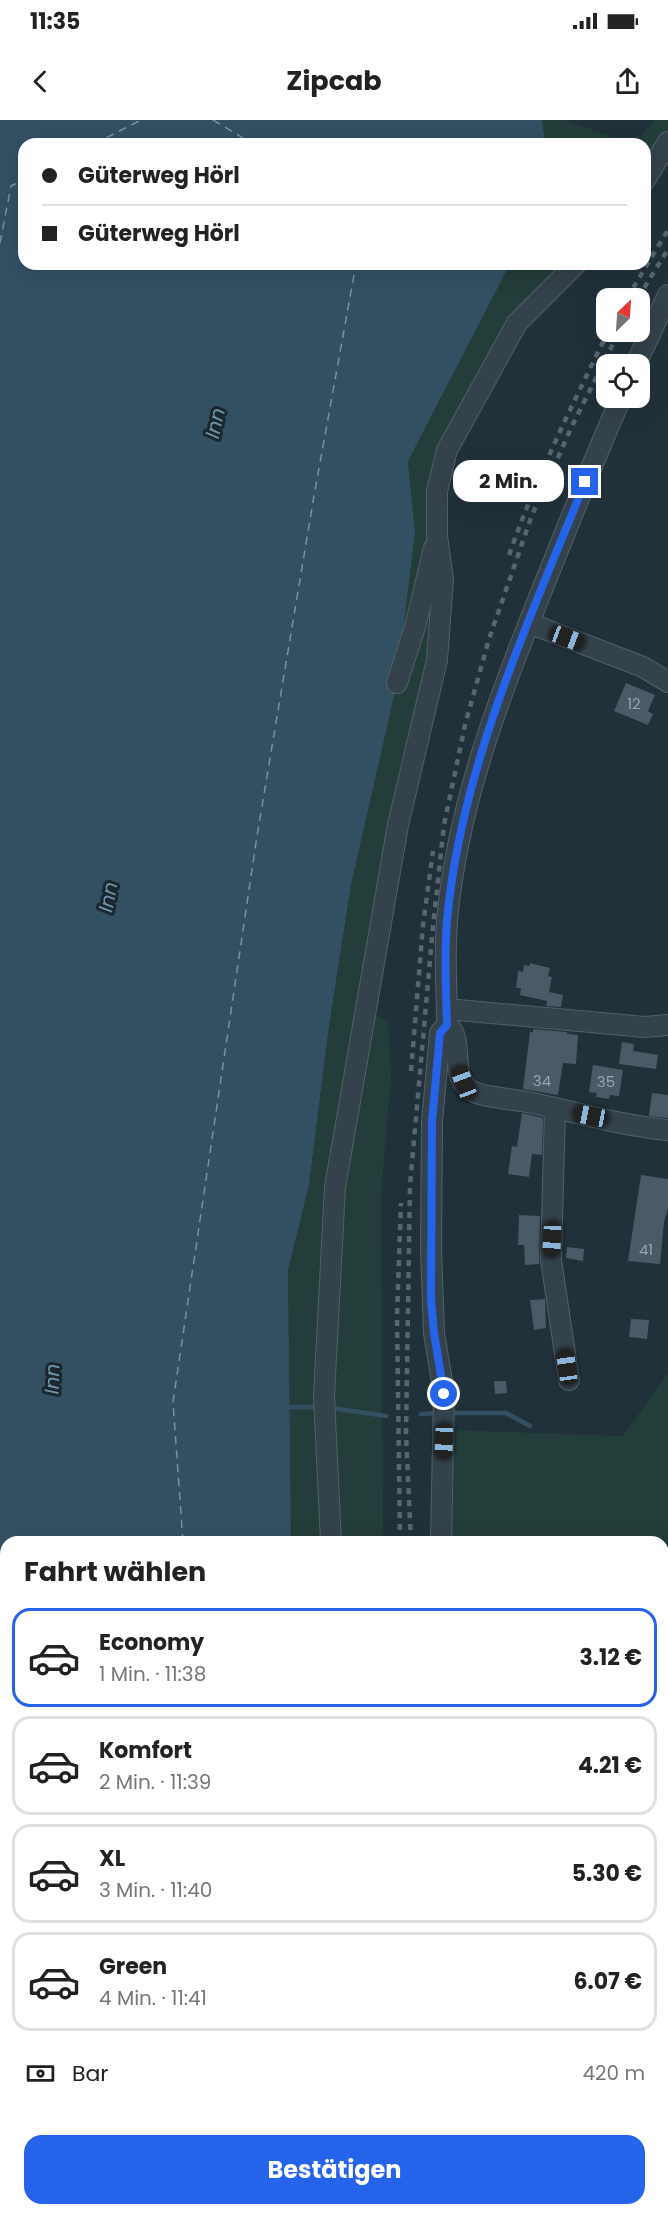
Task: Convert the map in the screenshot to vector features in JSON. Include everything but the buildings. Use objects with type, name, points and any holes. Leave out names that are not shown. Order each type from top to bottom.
[{"type":"street","points":[[651,170],[668,142]]},
{"type":"street","points":[[331,1536],[324,1396],[336,1187],[398,825],[437,660],[443,580],[437,536],[437,491],[447,450],[517,323],[570,270]]},
{"type":"street","points":[[641,354],[668,295]]},
{"type":"street","points":[[617,408],[529,623],[488,732],[471,791],[458,849],[447,919],[445,966],[447,1017],[453,1032],[459,1069],[464,1083],[470,1090],[479,1094],[668,1130]]},
{"type":"street","points":[[397,683],[415,627],[437,536]]},
{"type":"street","points":[[529,623],[643,668],[668,682]]},
{"type":"street","points":[[447,1017],[645,1028],[668,1025]]},
{"type":"street","points":[[441,1536],[445,1420],[444,1394],[431,1299],[432,1122],[440,1033],[447,1017]]},
{"type":"street","points":[[555,1108],[551,1260],[569,1380]]},
{"type":"green space","points":[[542,120],[563,120],[617,138],[544,138]]},
{"type":"green space","points":[[654,120],[668,120],[668,130],[651,157],[651,138],[640,138]]},
{"type":"green space","points":[[507,270],[562,270],[476,379],[427,532],[422,582],[437,589],[433,651],[363,1008],[388,1021],[391,1077],[381,1195],[383,1536],[291,1536],[288,1270],[309,1185],[329,1026],[351,885],[397,683],[415,532],[408,461]]},
{"type":"green space","points":[[668,1373],[668,1536],[450,1536],[453,1430],[623,1436]]},
{"type":"water","name":"Inn","points":[[0,120],[542,120],[544,138],[18,138],[18,270],[507,270],[408,461],[415,532],[397,683],[351,885],[329,1026],[309,1185],[288,1270],[291,1536],[0,1536]]},
{"type":"waterway","points":[[289,1407],[317,1407]]},
{"type":"waterway","points":[[331,1408],[386,1416]]},
{"type":"waterway","points":[[421,1414],[438,1413]]},
{"type":"waterway","points":[[449,1413],[506,1413],[530,1426]]},
{"type":"ferry route","points":[[106,138],[141,120]]},
{"type":"ferry route","points":[[213,120],[243,138]]},
{"type":"ferry route","points":[[0,243],[11,186],[18,183]]},
{"type":"ferry route","points":[[183,1536],[173,1402],[257,836],[355,270]]},
{"type":"railway","points":[[651,258],[668,230]]},
{"type":"railway","points":[[644,288],[668,249]]},
{"type":"railway","points":[[633,288],[644,270]]},
{"type":"railway","points":[[509,555],[543,470],[603,342]]},
{"type":"railway","points":[[411,1536],[406,1435],[410,1185],[444,825],[465,725],[489,639],[532,515],[573,424],[614,342]]},
{"type":"railway","points":[[411,1071],[423,925],[433,851]]},
{"type":"railway","points":[[400,1536],[397,1317],[401,1203]]},
{"type":"route","points":[[444,1394],[431,1299],[432,1122],[440,1033],[447,1025],[445,966],[447,919],[458,849],[471,791],[488,732],[501,693],[585,482]]}]
